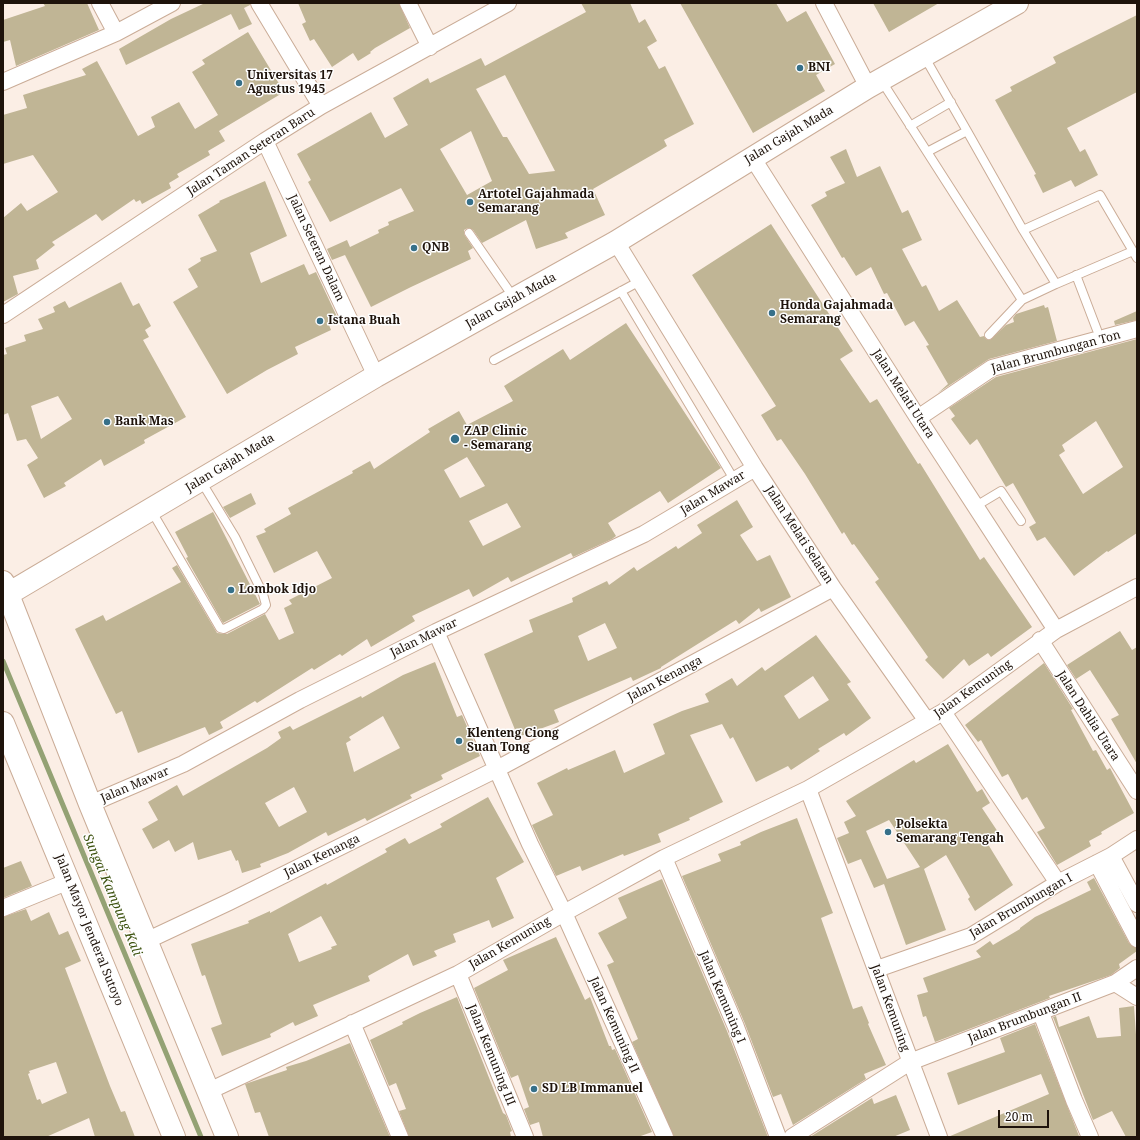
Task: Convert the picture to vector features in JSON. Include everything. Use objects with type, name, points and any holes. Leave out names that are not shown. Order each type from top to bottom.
[{"type":"main road","name":"Jalan Gajah Mada","points":[[4,592],[152,510],[376,376],[616,242],[874,83],[1017,3]]},
{"type":"main road","points":[[4,592],[227,1137]]},
{"type":"main road","name":"Jalan Mayor Jenderal Sutoyo","points":[[3,723],[174,1137]]},
{"type":"street","points":[[100,3],[116,33]]},
{"type":"street","points":[[5,76],[116,33],[172,3]]},
{"type":"street","points":[[260,3],[321,106]]},
{"type":"street","points":[[408,3],[430,47]]},
{"type":"street","name":"Jalan Taman Seteran Baru","points":[[3,315],[265,140],[321,106],[508,3]]},
{"type":"street","points":[[824,3],[874,83]]},
{"type":"street","name":"Jalan Seteran Dalam","points":[[265,140],[376,376]]},
{"type":"street","name":"Jalan Melati Utara","points":[[752,157],[918,418],[1056,630]]},
{"type":"street","name":"Jalan Melati Selatan","points":[[616,242],[755,468],[834,588],[927,721]]},
{"type":"street","name":"Jalan Brumbungan Ton","points":[[918,418],[992,368],[1137,329]]},
{"type":"street","name":"Jalan Mawar","points":[[90,804],[183,764],[300,700],[436,632],[644,534],[755,468]]},
{"type":"street","name":"Jalan Kemuning","points":[[209,1091],[458,974],[564,912],[664,858],[808,789],[943,712],[1040,640],[1056,630],[1137,587]]},
{"type":"street","name":"Jalan Kenanga","points":[[146,941],[229,902],[497,770],[834,588]]},
{"type":"street","points":[[436,632],[530,844],[564,912]]},
{"type":"street","name":"Jalan Dahlia Utara","points":[[1040,640],[1137,791]]},
{"type":"street","points":[[943,712],[1058,883]]},
{"type":"street","name":"Jalan Kemuning","points":[[808,789],[939,1137]]},
{"type":"street","name":"Jalan Brumbungan I","points":[[877,969],[971,936],[1058,883],[1111,856],[1137,839]]},
{"type":"street","points":[[1111,856],[1136,901],[1120,907]]},
{"type":"street","name":"Jalan Kemuning I","points":[[664,858],[736,1027],[778,1137]]},
{"type":"street","points":[[1097,863],[1137,939]]},
{"type":"street","points":[[3,908],[69,881]]},
{"type":"street","name":"Jalan Kemuning II","points":[[564,912],[665,1137]]},
{"type":"street","name":"Jalan Brumbungan II","points":[[792,1137],[910,1062],[1041,1013],[1115,983],[1137,968]]},
{"type":"street","name":"Jalan Kemuning III","points":[[458,974],[525,1137]]},
{"type":"street","points":[[1115,983],[1137,998]]},
{"type":"street","points":[[1041,1013],[1074,1100],[1090,1137]]},
{"type":"street","points":[[352,1024],[400,1137]]},
{"type":"lane","points":[[924,56],[952,102],[1023,230],[1056,284]]},
{"type":"lane","points":[[874,83],[910,126],[1022,300]]},
{"type":"lane","points":[[910,126],[952,102]]},
{"type":"lane","points":[[927,152],[967,131]]},
{"type":"lane","points":[[989,335],[1022,300],[1076,275],[1135,254],[1100,194],[1023,230]]},
{"type":"lane","points":[[469,233],[515,299]]},
{"type":"lane","points":[[1076,275],[1097,330]]},
{"type":"lane","points":[[494,360],[640,280]]},
{"type":"lane","points":[[621,291],[735,481]]},
{"type":"lane","points":[[152,510],[220,628],[224,628],[263,609],[266,606],[263,594],[235,537],[201,480]]},
{"type":"lane","points":[[976,506],[1002,491],[1021,521]]},
{"type":"building","points":[[43,3],[87,3],[99,30],[16,66],[10,40],[3,42],[3,20],[45,6]]},
{"type":"building","points":[[205,3],[250,3],[250,5],[244,8],[252,24],[239,30],[231,14],[126,65],[119,49],[171,19]]},
{"type":"building","points":[[298,3],[399,3],[410,28],[375,48],[370,52],[371,53],[358,61],[353,53],[332,67],[314,39],[310,41],[302,24],[306,22]]},
{"type":"building","points":[[581,3],[630,3],[639,23],[645,19],[657,41],[647,47],[659,69],[665,66],[694,124],[664,140],[667,146],[593,189],[605,215],[565,233],[568,238],[536,249],[526,220],[482,243],[473,230],[468,228],[464,230],[464,234],[473,248],[468,251],[471,259],[371,307],[345,255],[332,260],[327,249],[347,240],[350,247],[379,233],[378,230],[389,225],[388,222],[414,211],[401,188],[330,222],[308,182],[311,180],[297,154],[371,112],[385,138],[408,125],[393,98],[428,78],[430,83],[481,58],[485,66],[586,12]],"holes":[[[505,75],[555,171],[529,174],[507,137],[503,137],[476,89]],[[471,131],[492,181],[467,195],[440,149]]]},
{"type":"building","points":[[680,3],[776,3],[787,22],[806,11],[835,64],[816,75],[825,91],[753,133]]},
{"type":"building","points":[[873,3],[939,3],[889,32]]},
{"type":"building","points":[[1137,15],[1137,92],[1067,128],[1080,152],[1085,149],[1098,175],[1075,187],[1071,180],[1043,193],[1034,175],[1036,174],[995,100],[1012,91],[1010,87],[1056,63],[1053,57]]},
{"type":"building","points":[[248,32],[284,92],[219,131],[225,141],[208,151],[210,155],[177,174],[179,177],[169,183],[171,188],[142,204],[140,200],[136,202],[134,199],[102,221],[96,214],[52,242],[55,245],[36,260],[39,269],[13,276],[18,294],[3,302],[3,218],[21,203],[27,211],[58,192],[33,155],[3,164],[3,115],[27,108],[23,95],[86,75],[82,69],[97,61],[138,136],[155,127],[151,117],[179,102],[195,129],[218,115],[192,72],[205,64],[202,60]]},
{"type":"building","points":[[846,149],[857,177],[880,166],[902,213],[908,210],[922,240],[902,249],[922,287],[926,285],[939,311],[957,300],[980,337],[984,336],[986,339],[990,340],[1006,325],[1014,322],[1013,318],[1016,314],[1044,305],[1045,308],[1048,307],[1057,341],[989,359],[938,393],[948,384],[926,346],[929,345],[914,321],[905,326],[887,293],[884,294],[871,267],[856,276],[844,257],[842,258],[811,205],[827,196],[825,192],[845,183],[830,157]]},
{"type":"building","points":[[265,181],[287,236],[250,253],[261,283],[304,264],[309,275],[316,272],[339,321],[329,325],[331,330],[295,347],[298,354],[267,370],[227,394],[173,302],[198,287],[188,269],[201,261],[200,258],[217,251],[198,215],[220,202],[219,201]]},
{"type":"building","points":[[771,224],[853,351],[840,359],[870,403],[877,399],[918,464],[920,463],[980,560],[984,557],[1032,627],[991,657],[988,653],[969,666],[964,659],[943,679],[925,660],[928,657],[875,582],[879,579],[854,544],[852,545],[844,532],[842,534],[805,474],[781,439],[777,441],[761,415],[776,406],[692,275]]},
{"type":"building","points":[[121,282],[133,306],[139,303],[151,326],[145,330],[149,337],[143,340],[186,417],[144,440],[145,443],[104,466],[101,459],[64,483],[66,486],[44,498],[27,465],[38,458],[26,439],[17,441],[8,413],[3,415],[3,355],[7,354],[5,348],[26,341],[24,335],[43,329],[38,319],[55,312],[53,307],[65,301],[69,308]],"holes":[[[58,396],[72,419],[41,439],[31,406]]]},
{"type":"building","points":[[1137,311],[1137,320],[1115,325],[1114,321]]},
{"type":"building","points":[[626,323],[721,468],[668,503],[660,491],[608,523],[616,536],[612,539],[573,557],[571,553],[511,582],[508,577],[473,597],[469,589],[412,616],[415,621],[371,647],[367,639],[342,656],[340,654],[314,670],[312,668],[257,703],[255,701],[220,722],[223,728],[209,735],[205,727],[138,753],[122,711],[116,714],[75,629],[103,615],[106,621],[181,582],[172,568],[177,565],[217,633],[227,634],[265,614],[279,640],[294,633],[284,608],[292,604],[289,600],[332,578],[317,551],[274,573],[256,536],[266,532],[264,529],[291,514],[288,508],[353,473],[352,471],[370,461],[374,469],[430,432],[428,429],[459,411],[467,425],[513,401],[504,386],[563,349],[570,360]],"holes":[[[467,457],[485,486],[460,498],[444,470]],[[507,503],[521,527],[483,546],[469,521]]]},
{"type":"building","points":[[1137,339],[1137,533],[1108,552],[1107,551],[1074,576],[1045,537],[1037,541],[1029,527],[1036,523],[1013,483],[1006,487],[977,439],[970,445],[951,419],[955,416],[949,408],[996,377]],"holes":[[[1096,421],[1123,467],[1083,494],[1059,455],[1065,451],[1062,445]]]},
{"type":"building","points":[[251,493],[256,504],[230,518],[223,507]]},
{"type":"building","points":[[737,500],[753,527],[740,535],[757,561],[770,555],[791,597],[761,612],[759,608],[739,624],[736,620],[661,668],[633,681],[631,677],[554,710],[559,722],[518,737],[484,654],[533,632],[529,620],[573,602],[572,598],[607,581],[609,585],[634,567],[637,571],[676,546],[678,549],[702,533],[697,525]],"holes":[[[605,623],[617,648],[588,661],[578,636]]]},
{"type":"building","points":[[213,512],[260,604],[223,623],[186,558],[188,557],[175,532]]},
{"type":"building","points":[[1120,631],[1132,650],[1137,647],[1137,764],[1111,719],[1119,715],[1090,670],[1076,679],[1067,665]]},
{"type":"building","points":[[816,635],[851,682],[847,684],[871,718],[846,736],[844,733],[818,749],[820,751],[791,770],[788,766],[756,782],[733,737],[730,739],[722,724],[690,735],[723,802],[689,818],[690,820],[658,834],[661,842],[624,856],[623,854],[582,871],[580,866],[556,876],[532,825],[553,815],[537,783],[567,768],[568,770],[615,750],[624,773],[665,754],[653,724],[682,711],[709,702],[705,694],[732,678],[737,686],[762,667],[765,671]],"holes":[[[813,676],[829,700],[799,719],[784,696]]]},
{"type":"building","points":[[435,662],[457,717],[462,715],[480,756],[441,775],[443,779],[410,795],[412,798],[367,821],[365,818],[328,836],[326,832],[288,853],[260,864],[261,867],[242,873],[238,860],[236,861],[231,850],[198,860],[193,842],[175,852],[169,840],[153,849],[142,829],[158,820],[148,802],[177,785],[183,796],[267,748],[281,738],[278,732],[290,726],[293,730],[361,696],[362,698],[403,675]],"holes":[[[383,716],[400,748],[354,772],[346,743],[351,740],[349,737]],[[294,787],[307,812],[279,827],[265,803]]]},
{"type":"building","points":[[1044,663],[1073,709],[1071,710],[1093,751],[1096,750],[1107,770],[1110,768],[1134,813],[1101,832],[1102,834],[1089,841],[1091,846],[1057,865],[1037,832],[1045,828],[1027,797],[1022,800],[1008,774],[1002,777],[981,740],[978,742],[965,725]]},
{"type":"building","points":[[948,744],[977,792],[982,789],[990,803],[982,808],[998,832],[986,841],[1013,885],[975,911],[968,899],[970,897],[946,855],[924,869],[946,930],[906,945],[884,884],[874,888],[861,859],[848,864],[837,838],[849,833],[844,822],[856,816],[846,801],[914,760],[916,763]],"holes":[[[889,820],[920,867],[887,879],[866,831]]]},
{"type":"building","points":[[488,797],[524,862],[496,878],[514,918],[492,928],[489,920],[453,934],[456,942],[434,951],[437,956],[413,966],[408,954],[368,976],[370,981],[313,1005],[318,1016],[295,1026],[293,1022],[270,1034],[271,1037],[222,1056],[211,1028],[222,1024],[205,975],[202,976],[191,944],[249,923],[248,921],[270,911],[270,913],[326,883],[327,885],[387,852],[385,849],[405,838],[409,844],[442,827],[440,824]],"holes":[[[321,916],[337,945],[331,947],[332,949],[299,962],[288,934]]]},
{"type":"building","points":[[797,818],[833,913],[821,918],[853,1009],[862,1006],[869,1023],[868,1024],[886,1065],[864,1074],[866,1079],[793,1125],[781,1094],[773,1097],[745,1024],[682,876],[721,861],[718,854],[741,845],[740,842]]},
{"type":"building","points":[[21,861],[32,886],[3,898],[3,868]]},
{"type":"building","points":[[1094,878],[1129,943],[1137,948],[1137,951],[1119,964],[1120,968],[1111,975],[1049,996],[1050,998],[935,1042],[926,1016],[923,1017],[917,995],[928,992],[923,978],[981,957],[976,951],[990,941],[993,945],[1020,929],[1035,917],[1091,890],[1087,882]]},
{"type":"building","points":[[662,879],[727,1031],[768,1137],[674,1137],[632,1042],[638,1039],[607,965],[614,962],[598,933],[627,918],[618,898]]},
{"type":"building","points":[[26,909],[31,921],[49,912],[59,935],[68,931],[81,961],[65,968],[110,1086],[121,1112],[125,1111],[135,1137],[95,1137],[89,1118],[46,1137],[3,1137],[3,917]],"holes":[[[56,1062],[67,1093],[42,1104],[40,1099],[37,1100],[28,1074],[30,1073],[29,1071]]]},
{"type":"building","points":[[556,937],[585,1000],[590,997],[609,1046],[611,1046],[612,1050],[615,1049],[652,1132],[638,1137],[543,1137],[539,1122],[530,1125],[524,1109],[529,1107],[518,1075],[511,1078],[474,988],[508,970],[503,960]]},
{"type":"building","points":[[457,997],[503,1113],[506,1115],[512,1131],[510,1132],[511,1137],[409,1137],[399,1111],[406,1109],[396,1083],[389,1086],[370,1040],[403,1024],[402,1022],[420,1013]]},
{"type":"building","points":[[1134,1006],[1137,1049],[1137,1137],[1126,1137],[1112,1111],[1093,1120],[1053,1017],[1056,1016],[1059,1027],[1089,1016],[1097,1038],[1121,1036],[1119,1008]]},
{"type":"building","points":[[1035,1024],[1079,1136],[948,1137],[1049,1094],[1041,1074],[958,1105],[947,1073],[1005,1052],[1000,1038]]},
{"type":"building","points":[[350,1043],[390,1137],[269,1137],[260,1112],[255,1113],[245,1084],[287,1070],[286,1067],[306,1061]]},
{"type":"building","points":[[896,1095],[910,1130],[893,1137],[810,1137],[872,1098],[874,1104]]},
{"type":"waterway","name":"Sungai Kampung Kali","points":[[3,661],[201,1137]]},
{"type":"place","name":"BNI","points":[[800,68]]},
{"type":"place","name":"Universitas 17 Agustus 1945","points":[[239,83]]},
{"type":"place","name":"Artotel Gajahmada Semarang","points":[[470,202]]},
{"type":"place","name":"QNB","points":[[414,248]]},
{"type":"place","name":"Honda Gajahmada Semarang","points":[[772,313]]},
{"type":"place","name":"Istana Buah","points":[[320,321]]},
{"type":"place","name":"Bank Mas","points":[[107,422]]},
{"type":"place","name":"ZAP Clinic - Semarang","points":[[455,439]]},
{"type":"place","name":"Lombok Idjo","points":[[231,590]]},
{"type":"place","name":"Klenteng Ciong Suan Tong","points":[[459,741]]},
{"type":"place","name":"Polsekta Semarang Tengah","points":[[888,832]]},
{"type":"place","name":"SD LB Immanuel","points":[[534,1089]]}]
